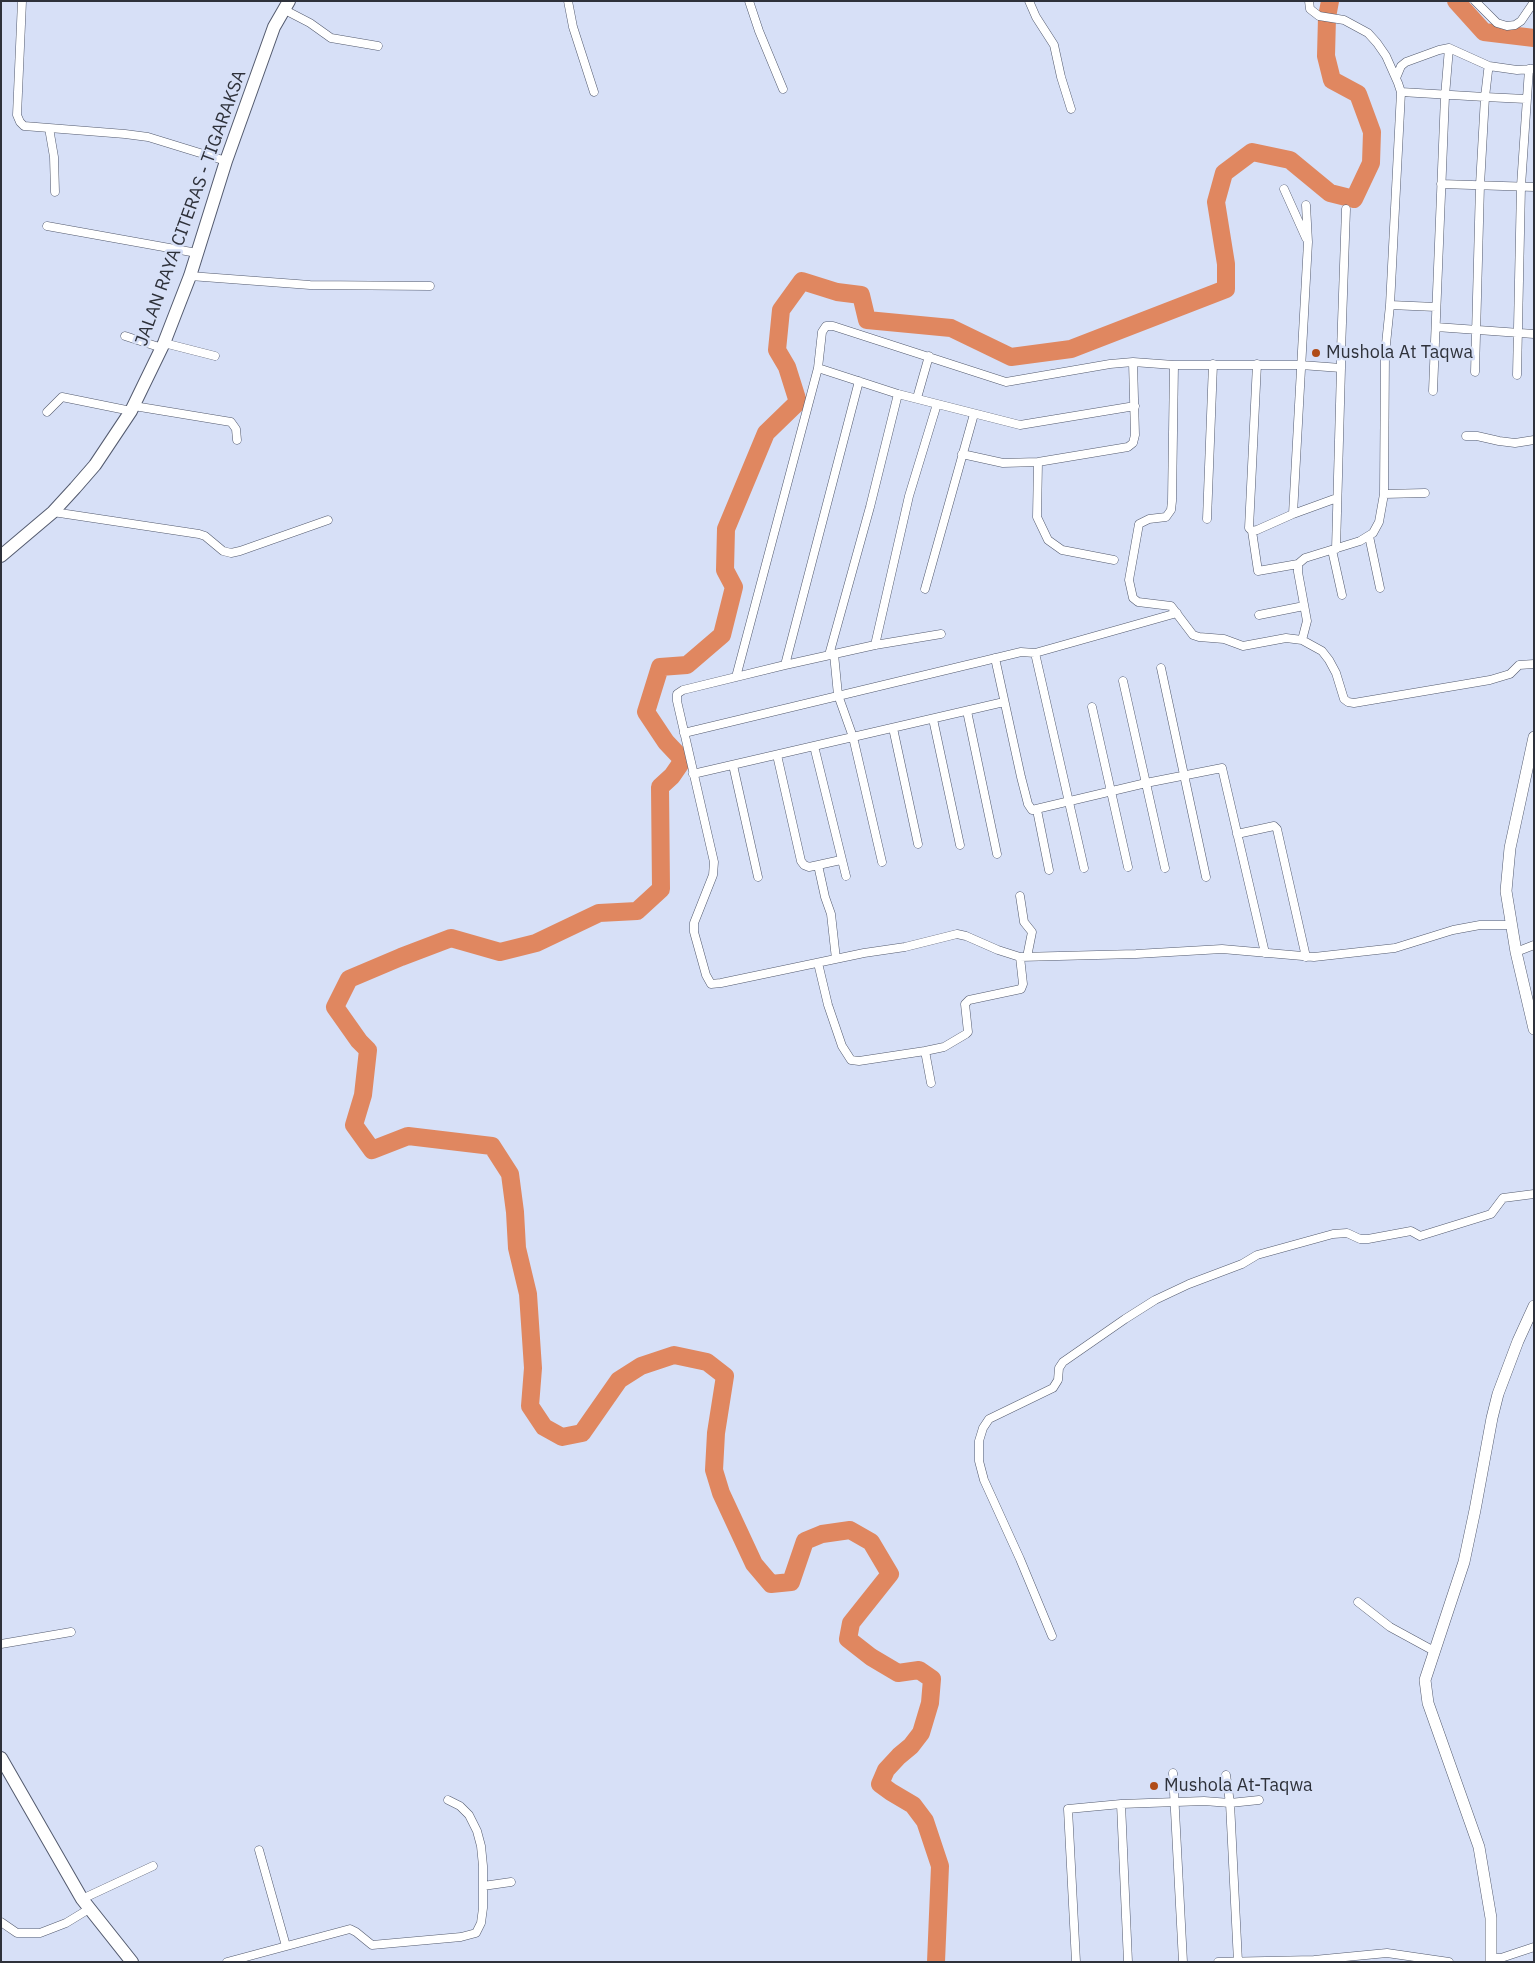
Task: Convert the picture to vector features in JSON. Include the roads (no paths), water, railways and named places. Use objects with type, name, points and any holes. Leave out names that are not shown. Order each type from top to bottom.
[{"type":"main road","name":"JALAN RAYA CITERAS - TIGARAKSA","points":[[1,556],[53,512],[95,465],[132,408],[163,345],[190,276],[226,162],[274,28],[286,5]]},
{"type":"main road","points":[[1,1758],[86,1904],[132,1962]]},
{"type":"street","points":[[22,1],[18,119],[24,126],[148,137],[226,162]]},
{"type":"street","points":[[568,1],[573,27],[594,92]]},
{"type":"street","points":[[749,1],[756,25],[783,89]]},
{"type":"street","points":[[1029,1],[1036,17],[1054,45],[1062,82],[1071,109]]},
{"type":"street","points":[[1256,364],[1249,524],[1252,531],[1258,571],[1298,564],[1305,558],[1334,550],[1369,536],[1373,533],[1379,522],[1384,494],[1385,354],[1390,305],[1401,92],[1386,56],[1378,43],[1368,33],[1344,20],[1319,16],[1310,9],[1309,1]]},
{"type":"street","points":[[1476,1],[1497,23],[1507,26],[1515,25],[1521,21],[1534,2]]},
{"type":"street","points":[[286,5],[331,38],[378,46]]},
{"type":"street","points":[[1396,78],[1401,66],[1406,62],[1449,48],[1489,66],[1517,70],[1531,69],[1526,99],[1521,186],[1517,375]]},
{"type":"street","points":[[1433,391],[1445,96],[1449,48]]},
{"type":"street","points":[[1475,372],[1480,185],[1485,97],[1489,66]]},
{"type":"street","points":[[1401,92],[1445,96],[1526,99]]},
{"type":"street","points":[[49,128],[54,157],[55,192]]},
{"type":"street","points":[[1441,184],[1534,187]]},
{"type":"street","points":[[1284,189],[1308,242]]},
{"type":"street","points":[[1293,514],[1308,242],[1306,205]]},
{"type":"street","points":[[1342,595],[1334,550],[1346,209]]},
{"type":"street","points":[[47,226],[197,253]]},
{"type":"street","points":[[190,276],[310,285],[430,286]]},
{"type":"street","points":[[1390,305],[1436,307]]},
{"type":"street","points":[[736,677],[818,368],[822,332],[826,326],[833,326],[1006,382],[1110,364],[1133,362],[1174,365],[1301,365],[1341,368]]},
{"type":"street","points":[[1436,327],[1534,334]]},
{"type":"street","points":[[125,336],[215,356]]},
{"type":"street","points":[[1341,351],[1385,354]]},
{"type":"street","points":[[917,398],[929,356]]},
{"type":"street","points":[[962,454],[1004,463],[1038,462],[1128,447],[1133,443],[1135,436],[1133,362]]},
{"type":"street","points":[[1207,519],[1213,364]]},
{"type":"street","points":[[1174,365],[1171,510],[1166,517],[1149,519],[1139,524],[1129,580],[1133,598],[1145,605],[1171,606],[1188,630],[1193,635],[1199,637],[1224,639],[1243,646],[1286,638],[1302,640],[1322,650],[1336,673],[1344,699],[1354,703],[1490,680],[1510,674],[1519,666],[1534,664]]},
{"type":"street","points":[[818,368],[898,394],[1020,425],[1134,406]]},
{"type":"street","points":[[785,665],[859,381]]},
{"type":"street","points":[[882,862],[853,737],[838,695],[832,655],[898,394]]},
{"type":"street","points":[[47,412],[62,397],[231,422],[236,429],[237,440]]},
{"type":"street","points":[[876,645],[909,496],[937,404]]},
{"type":"street","points":[[925,589],[974,414]]},
{"type":"street","points":[[1466,436],[1477,436],[1499,442],[1515,443],[1534,440]]},
{"type":"street","points":[[1038,462],[1037,517],[1048,540],[1062,550],[1114,560]]},
{"type":"street","points":[[1384,494],[1424,493]]},
{"type":"street","points":[[1252,531],[1337,498]]},
{"type":"street","points":[[53,512],[199,534],[205,536],[223,551],[231,553],[328,520]]},
{"type":"street","points":[[1369,536],[1380,588]]},
{"type":"street","points":[[1298,564],[1307,621],[1302,640]]},
{"type":"street","points":[[1260,615],[1304,606]]},
{"type":"street","points":[[684,733],[994,658],[1021,652],[1035,653],[1177,612]]},
{"type":"street","points":[[941,634],[876,645],[679,691],[676,698],[714,862],[713,875],[694,923],[694,932],[709,981],[715,985],[836,959],[905,947],[957,934],[998,950],[1024,957],[1118,955],[1222,949],[1314,957],[1395,948],[1453,930],[1480,925],[1511,925]]},
{"type":"street","points":[[1035,653],[1084,868]]},
{"type":"street","points":[[994,658],[1028,804],[1032,810],[1146,783],[1222,768],[1265,953]]},
{"type":"street","points":[[1161,668],[1206,877]]},
{"type":"street","points":[[1123,681],[1165,868]]},
{"type":"street","points":[[693,774],[1004,702]]},
{"type":"street","points":[[1092,707],[1128,867]]},
{"type":"street","points":[[966,710],[997,854]]},
{"type":"street","points":[[933,719],[960,845]]},
{"type":"street","points":[[894,728],[918,844]]},
{"type":"street","points":[[1534,737],[1522,787],[1507,871],[1506,891],[1516,952],[1534,1029]]},
{"type":"street","points":[[814,746],[846,876]]},
{"type":"street","points":[[777,755],[801,861],[809,867],[841,860]]},
{"type":"street","points":[[733,765],[758,877]]},
{"type":"street","points":[[1038,810],[1049,870]]},
{"type":"street","points":[[1238,834],[1274,826],[1277,829],[1306,957]]},
{"type":"street","points":[[818,865],[831,914],[836,959]]},
{"type":"street","points":[[818,963],[828,1006],[842,1046],[851,1060],[859,1061],[925,1051],[944,1046],[968,1032],[965,1004],[969,1000],[1021,989],[1023,984],[1024,957],[1032,932],[1024,922],[1020,896]]},
{"type":"street","points":[[1516,952],[1534,945]]},
{"type":"street","points":[[925,1051],[931,1082]]},
{"type":"street","points":[[1052,1636],[1020,1558],[984,1480],[979,1461],[979,1441],[983,1428],[989,1420],[1053,1388],[1058,1380],[1059,1368],[1063,1362],[1155,1300],[1189,1284],[1242,1264],[1257,1255],[1333,1234],[1347,1233],[1368,1239],[1410,1231],[1420,1236],[1492,1214],[1503,1198],[1534,1194]]},
{"type":"street","points":[[1534,1306],[1498,1394],[1464,1562],[1425,1680],[1425,1691],[1480,1847],[1491,1918],[1491,1960],[1534,1947]]},
{"type":"street","points":[[1358,1602],[1390,1627],[1434,1650]]},
{"type":"street","points":[[1,1644],[71,1632]]},
{"type":"street","points":[[1173,1773],[1184,1962]]},
{"type":"street","points":[[1226,1775],[1230,1803],[1238,1961]]},
{"type":"street","points":[[227,1962],[350,1929],[372,1944],[476,1933],[481,1923],[483,1886],[481,1846],[477,1831],[464,1809],[448,1800]]},
{"type":"street","points":[[1076,1962],[1068,1809],[1121,1804],[1204,1801],[1230,1803],[1259,1800]]},
{"type":"street","points":[[1121,1804],[1128,1962]]},
{"type":"street","points":[[259,1850],[286,1946]]},
{"type":"street","points":[[1,1922],[17,1933],[40,1933],[59,1927],[86,1904],[153,1866]]},
{"type":"street","points":[[483,1886],[511,1882]]},
{"type":"street","points":[[1218,1962],[1314,1960],[1387,1953],[1449,1962]]},
{"type":"waterway","points":[[936,1962],[940,1866],[925,1821],[913,1805],[880,1784],[886,1770],[911,1746],[921,1733],[930,1703],[932,1679],[919,1670],[898,1673],[871,1657],[848,1639],[851,1623],[890,1574],[871,1542],[850,1530],[822,1534],[805,1541],[791,1582],[771,1584],[754,1564],[721,1493],[714,1470],[716,1433],[725,1376],[707,1362],[674,1355],[641,1366],[619,1380],[582,1433],[562,1437],[544,1427],[530,1406],[533,1368],[528,1294],[517,1248],[510,1174],[492,1146],[408,1136],[372,1150],[354,1125],[363,1095],[368,1050],[359,1041],[335,1007],[349,979],[451,938],[500,952],[536,943],[599,913],[637,911],[661,889],[660,787],[672,776],[683,760],[666,742],[646,712],[660,667],[687,665],[722,635],[734,587],[725,570],[726,529],[766,433],[798,402],[787,367],[777,350],[781,310],[802,281],[837,292],[861,295],[867,320],[951,328],[1011,357],[1071,349],[1226,289],[1226,264],[1216,202],[1224,173],[1252,152],[1290,160],[1330,193],[1354,199],[1371,163],[1372,132],[1358,94],[1332,80],[1326,56],[1327,17],[1330,1]]},
{"type":"waterway","points":[[1456,1],[1484,32],[1534,38]]},
{"type":"place","name":"Mushola At Taqwa","points":[[1316,353]]},
{"type":"place","name":"Mushola At-Taqwa","points":[[1154,1786]]}]
